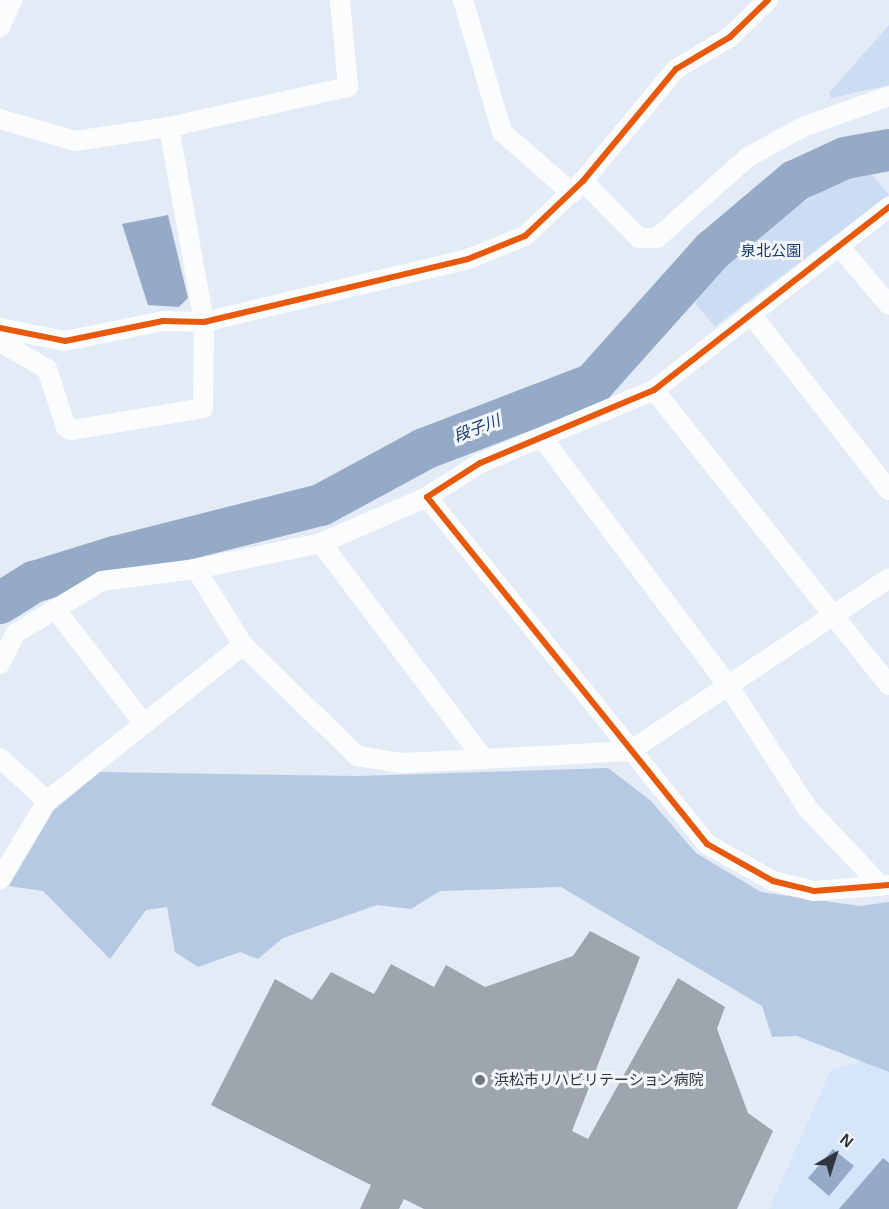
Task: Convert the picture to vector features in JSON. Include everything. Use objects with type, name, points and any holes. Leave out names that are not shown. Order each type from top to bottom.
[{"type":"street","points":[[0,27],[12,0]]},
{"type":"street","points":[[0,119],[75,141],[169,127],[348,87],[340,0]]},
{"type":"street","points":[[463,0],[502,132],[577,187],[639,238],[657,237],[748,157],[803,127],[889,96]]},
{"type":"street","points":[[0,328],[65,341],[163,321],[204,321],[468,259],[525,236],[577,187],[676,69],[730,37],[768,0]]},
{"type":"street","points":[[0,342],[47,369],[66,427],[72,430],[203,408],[204,321],[169,127]]},
{"type":"street","points":[[0,664],[16,633],[102,581],[196,569],[321,543],[427,497],[480,463],[543,439],[654,390],[889,207]]},
{"type":"street","points":[[839,246],[889,304]]},
{"type":"street","points":[[750,313],[889,490]]},
{"type":"street","points":[[654,390],[831,616],[889,686]]},
{"type":"street","points":[[543,439],[730,688],[808,809],[885,885]]},
{"type":"street","points":[[427,497],[707,844],[728,860],[773,881],[814,891],[885,885]]},
{"type":"street","points":[[321,543],[484,759]]},
{"type":"street","points":[[196,569],[243,645],[357,756],[402,763],[630,751],[730,688],[889,578]]},
{"type":"street","points":[[55,609],[142,721]]},
{"type":"street","points":[[0,879],[47,801],[142,721],[243,645]]},
{"type":"street","points":[[0,758],[47,801]]},
{"type":"shaded area","points":[[168,215],[188,298],[179,307],[148,305],[122,224]]},
{"type":"shaded area","points":[[608,768],[650,800],[696,853],[761,892],[860,906],[889,902],[889,1072],[797,1036],[772,1037],[762,1006],[561,887],[440,891],[411,909],[377,905],[283,938],[258,959],[240,952],[198,967],[175,952],[167,907],[146,910],[110,959],[43,891],[9,886],[53,811],[100,772],[358,776]]},
{"type":"shaded area","points":[[889,1055],[889,1209],[769,1209],[831,1070]]},
{"type":"shaded area","points":[[833,1149],[854,1166],[829,1196],[808,1178]]},
{"type":"shaded area","points":[[883,1158],[889,1163],[889,1209],[839,1209]]},
{"type":"green space","points":[[889,25],[889,85],[831,98],[829,93]]},
{"type":"green space","name":"泉北公園","points":[[870,172],[889,195],[715,326],[695,304],[714,268],[749,235],[839,181]]},
{"type":"building","name":"浜松市リハビリテーション病院","points":[[590,931],[640,957],[572,1131],[588,1139],[678,978],[725,1007],[717,1029],[748,1113],[773,1131],[737,1209],[424,1209],[404,1199],[399,1209],[360,1209],[371,1185],[211,1105],[275,979],[312,1000],[331,972],[374,994],[391,964],[434,987],[446,965],[485,987],[573,956]]},
{"type":"waterway","name":"段子川","points":[[0,603],[34,582],[115,557],[321,505],[424,449],[593,384],[713,250],[795,181],[845,158],[889,150]]},
{"type":"cycle path","points":[[0,328],[65,341],[163,321],[204,322],[468,259],[525,236],[583,181],[676,69],[730,37],[768,0]]},
{"type":"cycle path","points":[[889,207],[654,390],[480,463],[427,497],[707,844],[773,881],[814,891],[889,885]]},
{"type":"place","name":"浜松市リハビリテーション病院","points":[[480,1080]]}]
